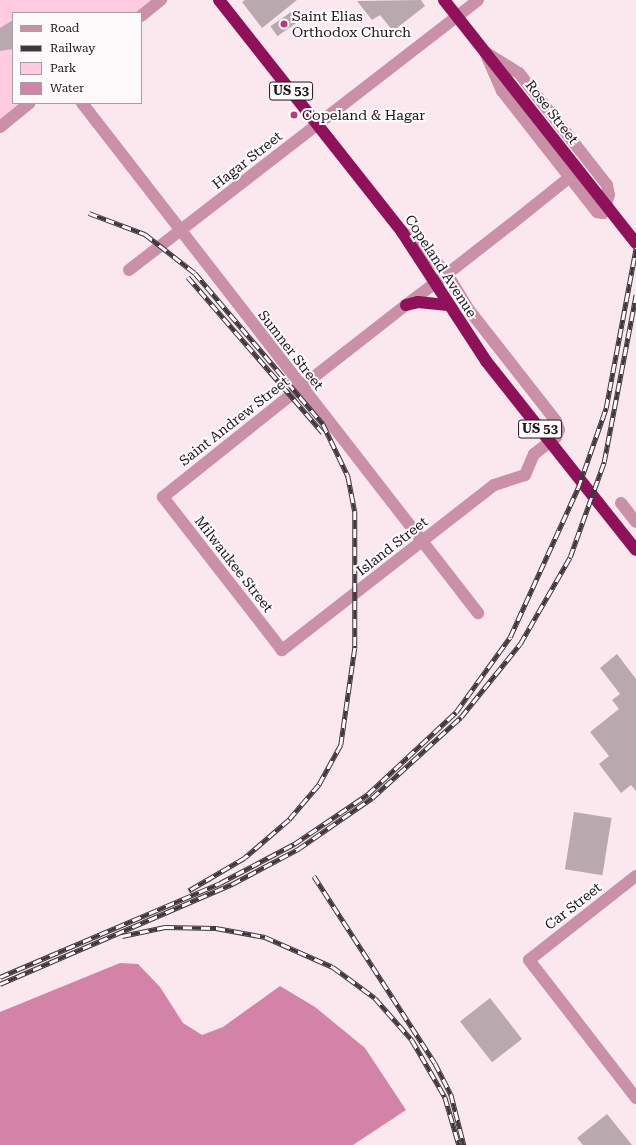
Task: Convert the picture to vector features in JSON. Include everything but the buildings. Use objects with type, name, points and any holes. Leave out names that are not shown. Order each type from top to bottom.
[{"type":"highway","name":"Copeland Avenue","points":[[219,0],[402,232],[436,282],[448,305],[486,361],[636,550]]},
{"type":"highway","name":"Rose Street","points":[[444,0],[636,243]]},
{"type":"highway","points":[[406,305],[418,302],[448,305]]},
{"type":"street","points":[[142,15],[161,0]]},
{"type":"street","name":"Hagar Street","points":[[129,270],[478,0]]},
{"type":"street","points":[[485,52],[519,73],[607,185],[609,195],[603,213],[597,212],[502,91],[485,52]]},
{"type":"street","points":[[0,127],[29,104]]},
{"type":"street","name":"Sumner Street","points":[[83,104],[421,543],[478,613]]},
{"type":"street","name":"Saint Andrew Street","points":[[163,497],[570,177]]},
{"type":"street","points":[[402,232],[419,243],[447,274]]},
{"type":"street","name":"Island Street","points":[[282,650],[494,485],[525,475],[534,454],[556,437],[559,426],[468,310],[447,274]]},
{"type":"street","name":"Milwaukee Street","points":[[163,497],[282,650]]},
{"type":"street","points":[[621,503],[636,522]]},
{"type":"street","name":"Car Street","points":[[636,876],[529,960],[636,1098]]},
{"type":"green space","points":[[0,0],[161,0],[142,12],[12,12],[12,104],[29,104],[0,127]]},
{"type":"water","points":[[120,963],[138,964],[160,987],[183,1023],[202,1035],[223,1027],[280,986],[315,1007],[365,1048],[406,1110],[353,1145],[0,1145],[0,1012]]},
{"type":"railway","points":[[89,213],[145,234],[195,273],[323,424],[348,476],[355,511],[355,648],[341,745],[319,785],[289,820],[245,858],[189,891]]},
{"type":"railway","points":[[0,977],[220,883],[294,844],[368,794],[456,712],[510,637],[578,488],[606,408],[636,248]]},
{"type":"railway","points":[[188,277],[323,433]]},
{"type":"railway","points":[[0,984],[232,884],[298,849],[372,798],[461,717],[520,644],[570,557],[604,462],[636,295]]},
{"type":"railway","points":[[314,876],[435,1063],[451,1094],[464,1145]]},
{"type":"railway","points":[[122,936],[165,927],[216,928],[265,937],[333,967],[375,998],[412,1040],[445,1097],[459,1145]]},
{"type":"place","name":"Saint Elias Orthodox Church","points":[[284,24]]},
{"type":"place","name":"Copeland & Hagar","points":[[294,115]]}]
